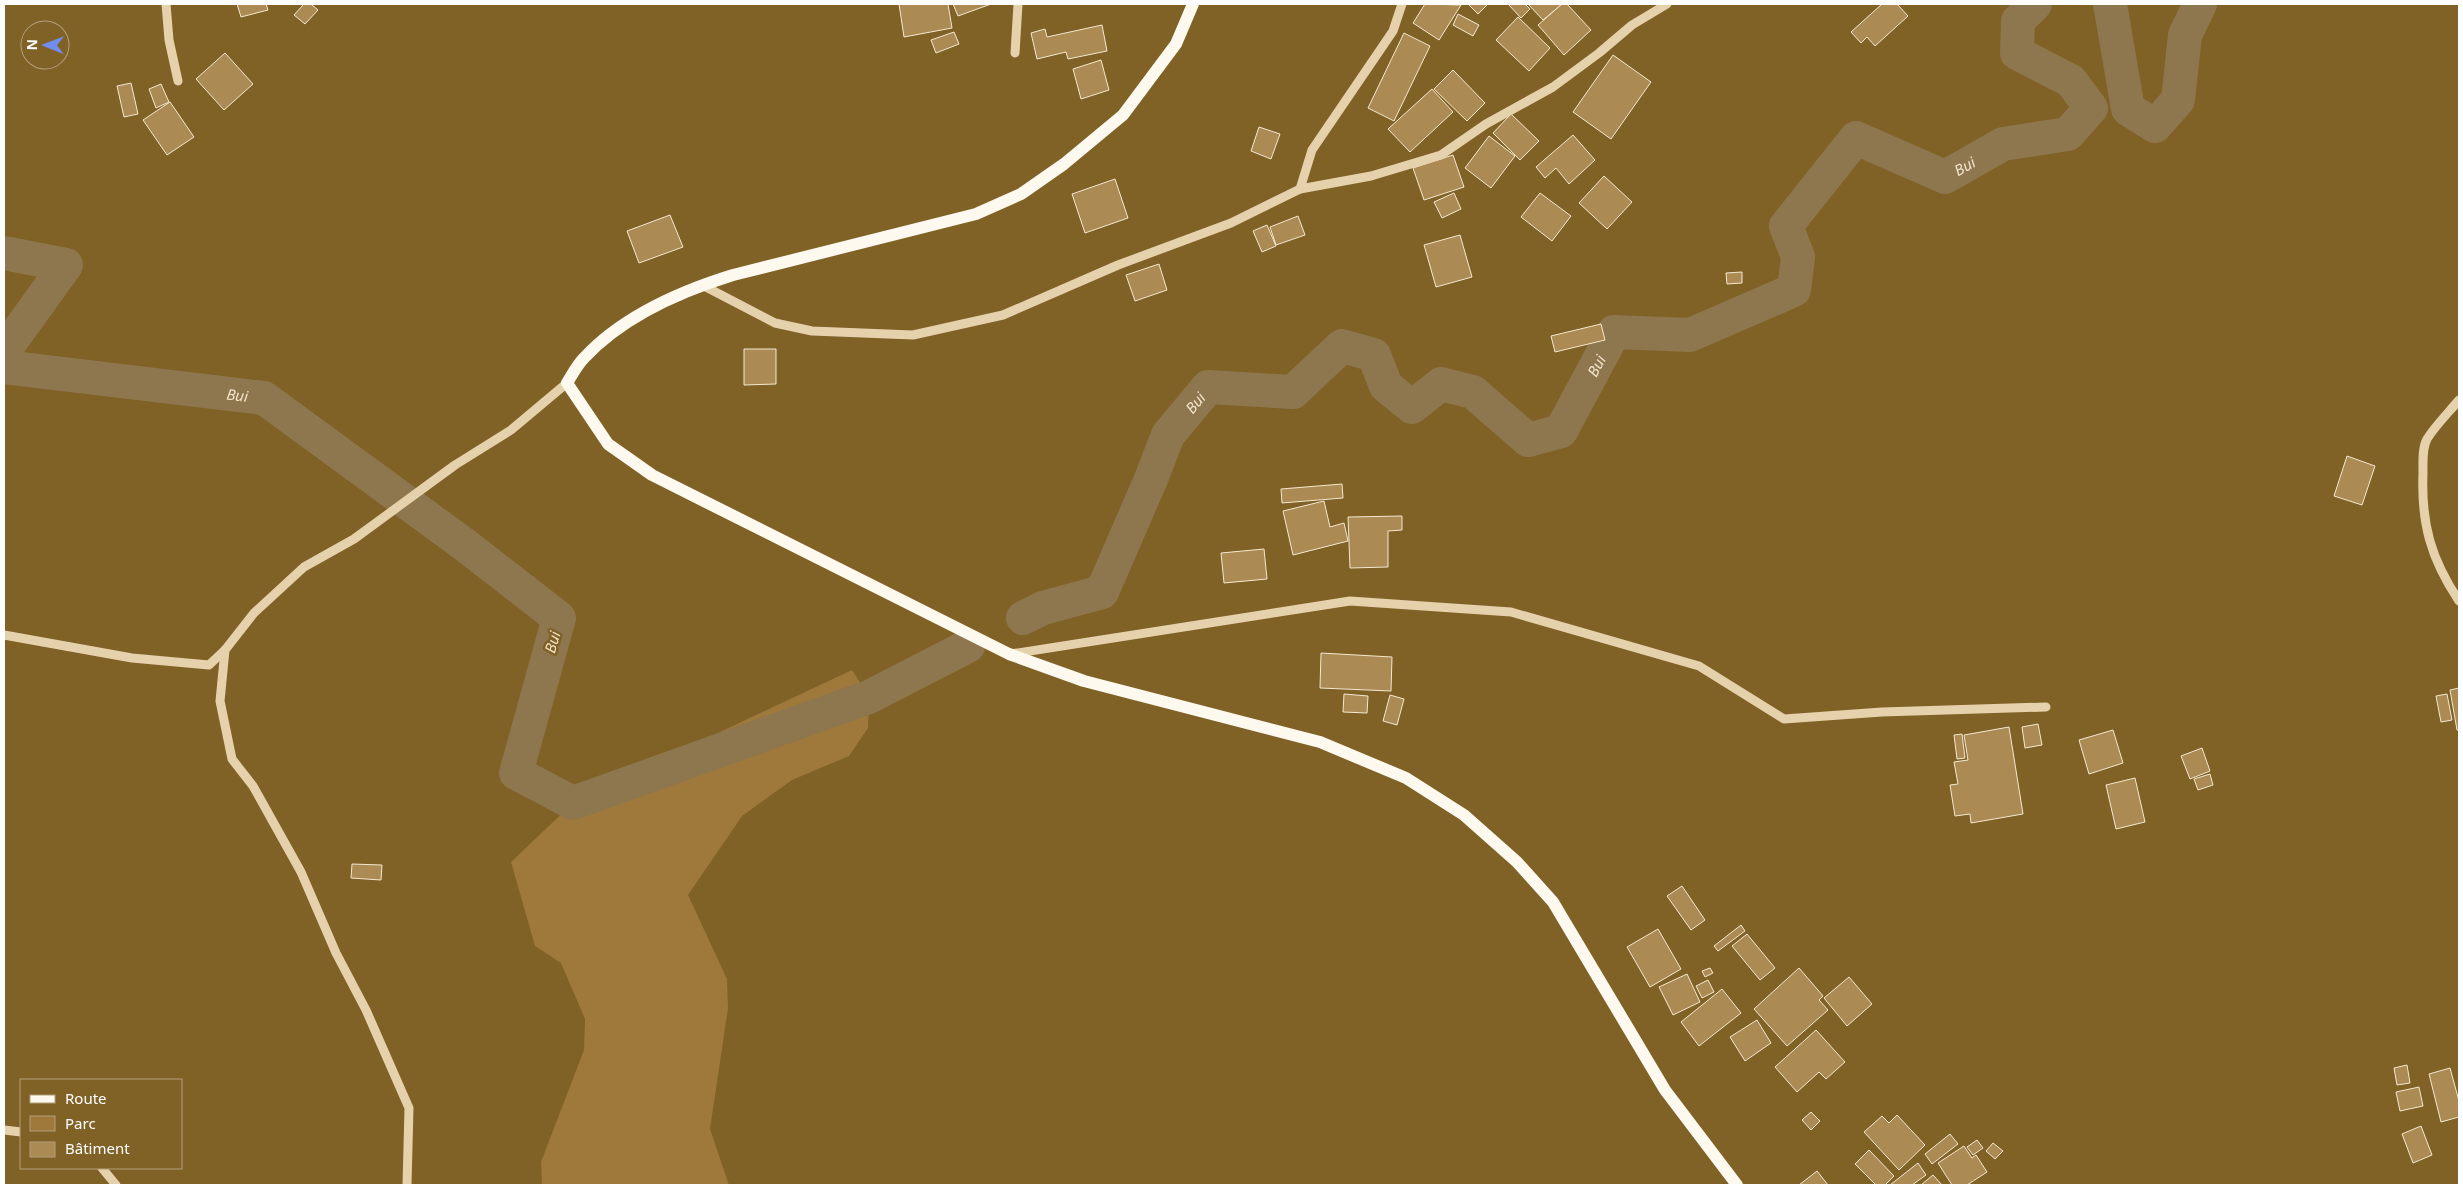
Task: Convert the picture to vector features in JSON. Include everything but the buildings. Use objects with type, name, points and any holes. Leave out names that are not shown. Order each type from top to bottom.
[{"type":"main road","points":[[1193,4],[1176,44],[1123,115],[1064,164],[1021,194],[976,214],[733,275],[702,285],[645,313],[611,333],[583,358],[567,383],[608,444],[652,475],[1009,654],[1084,681],[1320,742],[1406,778],[1464,815],[1517,862],[1553,902],[1665,1090],[1737,1185]]},
{"type":"street","points":[[166,4],[172,60],[178,81]]},
{"type":"street","points":[[1015,53],[1018,4]]},
{"type":"street","points":[[1300,189],[1312,150],[1393,31],[1402,4]]},
{"type":"street","points":[[702,285],[775,323],[812,331],[912,335],[1003,315],[1118,265],[1231,223],[1300,189],[1371,176],[1441,155],[1486,124],[1553,87],[1599,53],[1632,25],[1667,4]]},
{"type":"street","points":[[4,635],[132,658],[209,665],[225,650],[254,613],[304,567],[354,539],[455,465],[511,430],[567,383]]},
{"type":"street","points":[[2459,400],[2427,440],[2424,455],[2422,502],[2428,539],[2448,584],[2459,601]]},
{"type":"street","points":[[1009,654],[1350,601],[1512,612],[1699,666],[1784,718],[1882,712],[2046,707]]},
{"type":"street","points":[[225,650],[220,700],[232,759],[254,786],[301,872],[336,953],[366,1010],[409,1108],[407,1185]]},
{"type":"street","points":[[4,1130],[20,1132]]},
{"type":"street","points":[[103,1169],[116,1185]]},
{"type":"green space","points":[[852,670],[869,697],[868,728],[849,756],[792,780],[742,816],[688,895],[727,979],[728,1008],[710,1129],[729,1185],[542,1185],[541,1162],[584,1050],[585,1019],[561,963],[535,946],[511,862],[573,803],[658,788],[722,731]]},
{"type":"waterway","name":"Bui","points":[[1023,618],[1043,608],[1102,592],[1168,435],[1208,387],[1293,392],[1342,346],[1374,355],[1386,386],[1412,407],[1441,384],[1473,392],[1528,440],[1561,431],[1614,332],[1690,335],[1794,290],[1798,257],[1786,226],[1856,138],[1945,177],[2003,144],[2068,134],[2091,108],[2071,81],[2017,53],[2018,21],[2035,4]]},
{"type":"waterway","name":"Bui","points":[[2110,4],[2128,109],[2155,126],[2178,100],[2185,35],[2200,4]]},
{"type":"waterway","name":"Bui","points":[[4,253],[66,265],[4,351]]},
{"type":"waterway","name":"Bui","points":[[4,367],[264,398],[465,545],[559,618],[516,773],[573,803],[869,697],[968,646]]}]
